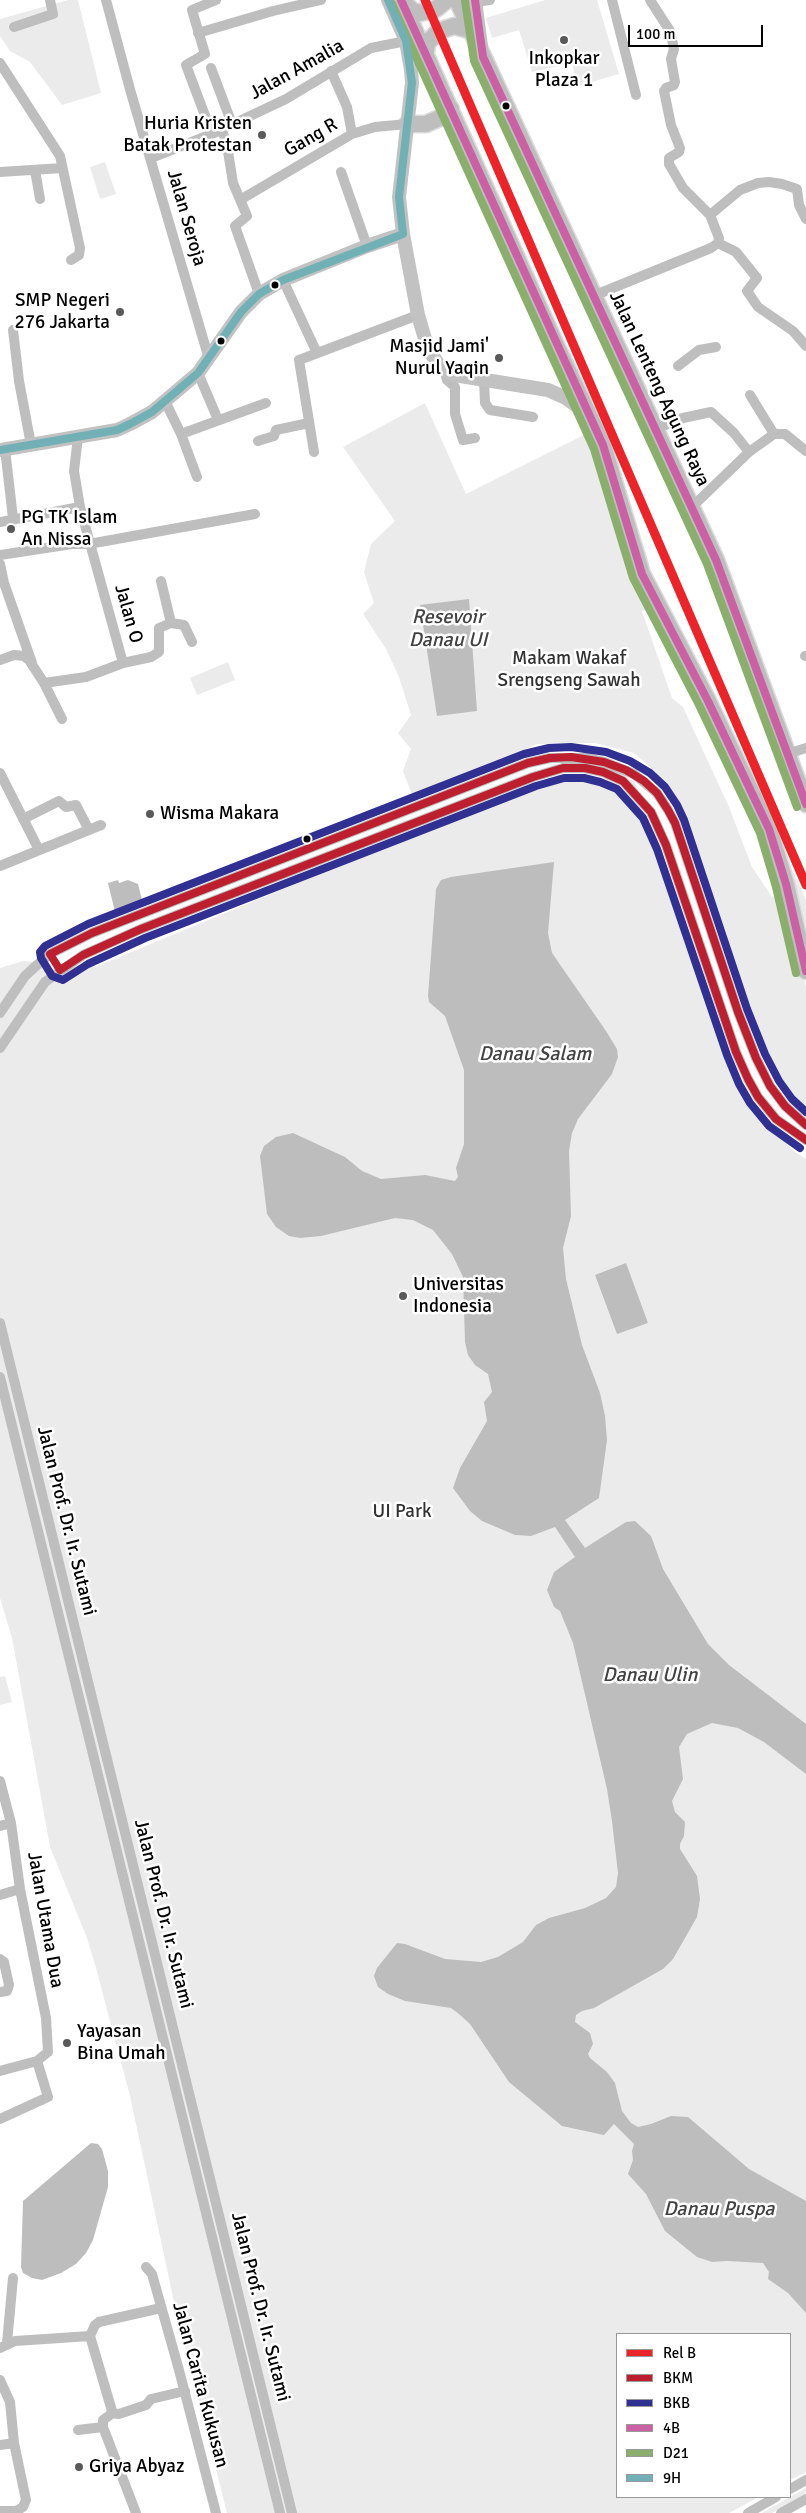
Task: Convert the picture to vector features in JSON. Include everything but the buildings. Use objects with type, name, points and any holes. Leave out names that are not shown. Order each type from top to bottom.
[{"type":"main road","points":[[388,0],[406,41],[412,83],[399,197],[403,234],[418,315],[428,349],[444,370],[459,377],[548,390],[566,398],[589,415]]},
{"type":"main road","points":[[402,0],[406,7],[420,13],[436,9],[447,0]]},
{"type":"main road","points":[[402,0],[610,463],[642,574],[708,701],[769,829],[786,884],[806,972]]},
{"type":"main road","name":"Jalan Lenteng Agung Raya","points":[[457,0],[469,30],[716,560],[806,804]]},
{"type":"main road","points":[[475,1],[482,57]]},
{"type":"main road","points":[[426,52],[427,43],[439,31],[454,26],[469,30]]},
{"type":"main road","points":[[407,124],[426,124],[444,116],[451,110]]},
{"type":"main road","points":[[2,450],[123,428],[149,414],[198,373],[241,312],[259,294],[283,280],[367,246],[403,234]]},
{"type":"street","points":[[14,27],[53,14],[50,0]]},
{"type":"street","name":"Jalan Seroja","points":[[106,0],[130,93],[151,158],[209,359]]},
{"type":"street","points":[[212,134],[186,66],[204,54],[192,10],[216,0]]},
{"type":"street","points":[[198,33],[272,11],[321,0]]},
{"type":"street","points":[[475,1],[490,0]]},
{"type":"street","points":[[612,0],[636,95]]},
{"type":"street","points":[[650,0],[672,36],[674,49],[672,59],[674,85],[666,88],[664,91],[671,125],[680,148],[679,152],[668,161],[683,188],[710,215],[718,231],[718,243]]},
{"type":"street","name":"Jalan Amalia","points":[[151,158],[222,130],[286,98],[370,48],[406,41]]},
{"type":"street","points":[[0,63],[60,156],[80,248],[79,255],[71,260]]},
{"type":"street","points":[[211,68],[232,124]]},
{"type":"street","points":[[331,70],[347,107],[352,134]]},
{"type":"street","name":"Gang R","points":[[240,200],[352,134],[375,126],[407,124]]},
{"type":"street","points":[[222,130],[227,145],[233,183],[247,216],[235,226],[259,294]]},
{"type":"street","points":[[0,172],[62,168]]},
{"type":"street","points":[[35,170],[40,199]]},
{"type":"street","points":[[341,172],[367,246]]},
{"type":"street","points":[[710,215],[740,190],[758,183],[769,182],[782,184],[797,190],[801,210],[806,219]]},
{"type":"street","points":[[593,296],[718,243],[736,252],[757,278],[747,290],[758,307],[793,331],[806,346]]},
{"type":"street","points":[[283,280],[316,352]]},
{"type":"street","points":[[314,452],[298,362],[316,352],[418,315]]},
{"type":"street","points":[[13,330],[19,381],[31,445]]},
{"type":"street","points":[[678,366],[699,350],[716,347]]},
{"type":"street","points":[[444,370],[446,379],[455,387],[456,414],[462,440],[475,438]]},
{"type":"street","points":[[198,373],[216,415]]},
{"type":"street","points":[[484,380],[485,403],[490,410],[533,417]]},
{"type":"street","points":[[750,395],[774,434]]},
{"type":"street","points":[[166,400],[197,477]]},
{"type":"street","points":[[181,434],[266,403]]},
{"type":"street","points":[[655,429],[711,412],[734,434],[749,452]]},
{"type":"street","points":[[258,441],[274,436],[276,430],[309,423]]},
{"type":"street","points":[[692,507],[749,452],[774,434],[785,434],[806,451]]},
{"type":"street","name":"Jalan O","points":[[44,683],[86,677],[123,663],[80,508],[74,471],[78,437]]},
{"type":"street","points":[[2,450],[13,518]]},
{"type":"street","points":[[0,522],[13,518],[80,508]]},
{"type":"street","points":[[0,555],[72,544],[89,544],[255,514]]},
{"type":"street","points":[[0,564],[2,584],[32,663],[62,719]]},
{"type":"street","points":[[162,581],[171,623]]},
{"type":"street","points":[[123,663],[151,657],[159,652],[159,628],[171,623],[184,625],[192,642]]},
{"type":"street","points":[[0,660],[14,655],[24,656],[32,663]]},
{"type":"street","points":[[787,754],[806,748]]},
{"type":"street","points":[[0,1013],[25,976],[50,954],[92,933],[528,763],[550,758],[571,757],[604,762],[626,770],[644,781],[656,792],[675,823],[738,1012],[762,1071],[785,1106],[806,1125]]},
{"type":"street","points":[[0,1048],[45,982],[83,955],[141,929],[448,810],[563,768],[585,768],[603,772],[623,781],[646,804],[660,828],[736,1052],[748,1079],[758,1097],[776,1119],[806,1140]]},
{"type":"street","points":[[0,773],[39,850]]},
{"type":"street","points":[[443,796],[448,810]]},
{"type":"street","points":[[23,819],[59,801],[66,807],[76,805],[89,830]]},
{"type":"street","points":[[0,866],[101,825]]},
{"type":"street","points":[[50,954],[60,970]]},
{"type":"street","points":[[748,1079],[762,1071]]},
{"type":"street","name":"Jalan Prof. Dr. Ir. Sutami","points":[[0,1323],[292,2513]]},
{"type":"street","name":"Jalan Prof. Dr. Ir. Sutami","points":[[0,1377],[280,2513]]},
{"type":"street","name":"Jalan Utama Dua","points":[[0,1781],[11,1823],[20,1889],[46,2018],[48,2052],[37,2061]]},
{"type":"street","points":[[0,1826],[11,1823]]},
{"type":"street","points":[[0,1895],[20,1889]]},
{"type":"street","points":[[0,1960],[4,1962],[10,1985],[7,1991],[0,1992]]},
{"type":"street","points":[[0,2071],[37,2061],[48,2097],[0,2119]]},
{"type":"street","name":"Jalan Carita Kukusan","points":[[146,2267],[152,2274],[162,2308],[216,2513]]},
{"type":"street","points":[[13,2278],[3,2346],[90,2336]]},
{"type":"street","points":[[112,2413],[90,2336],[95,2325],[99,2322],[162,2308]]},
{"type":"street","points":[[0,2380],[10,2402],[14,2443],[26,2500],[23,2507],[7,2512]]},
{"type":"street","points":[[132,2511],[103,2427],[103,2420],[112,2413],[118,2414],[146,2405],[151,2399],[185,2392]]},
{"type":"street","points":[[78,2430],[103,2427]]},
{"type":"street","points":[[0,2445],[14,2443]]},
{"type":"street","points":[[791,2488],[806,2480]]},
{"type":"street","points":[[748,2513],[774,2498]]},
{"type":"street","points":[[781,2513],[806,2499]]},
{"type":"green space","points":[[68,0],[78,0],[101,93],[62,105],[30,62],[10,51],[0,36],[0,19]]},
{"type":"green space","name":"Inkopkar Plaza 1","points":[[545,0],[597,0],[619,74],[578,86],[572,63],[532,72],[519,30],[492,38],[486,18]]},
{"type":"green space","points":[[105,162],[116,194],[100,199],[90,167]]},
{"type":"green space","name":"Makam Wakaf Srengseng Sawah","points":[[425,403],[466,494],[590,432],[649,610],[642,611],[672,698],[683,707],[729,807],[752,867],[772,897],[783,892],[792,936],[806,987],[806,1112],[789,1099],[768,1066],[747,1011],[725,929],[685,819],[663,779],[634,753],[595,743],[537,744],[413,797],[403,771],[411,749],[398,733],[411,715],[399,677],[386,649],[363,614],[374,603],[364,572],[371,544],[395,521],[343,447]]},
{"type":"green space","points":[[228,662],[235,680],[197,695],[190,678]]},
{"type":"green space","name":"UI Park","points":[[558,775],[634,780],[724,1042],[756,1113],[795,1152],[806,1159],[806,2472],[791,2480],[791,2333],[616,2333],[616,2498],[757,2498],[729,2513],[227,2513],[174,2302],[130,2096],[96,1968],[87,1938],[50,1847],[12,1638],[0,1598],[0,968],[23,961],[95,967]]},
{"type":"green space","points":[[788,860],[806,900],[806,929],[787,862]]},
{"type":"green space","points":[[5,1676],[12,1702],[0,1705],[0,1677]]},
{"type":"green space","points":[[806,2488],[806,2493],[772,2513],[762,2513],[791,2498]]},
{"type":"water","name":"Resevoir Danau UI","points":[[469,599],[477,711],[437,716],[420,605]]},
{"type":"water","points":[[554,862],[548,933],[552,953],[606,1031],[617,1049],[618,1057],[612,1074],[578,1119],[572,1133],[569,1151],[571,1216],[563,1248],[566,1279],[582,1345],[600,1393],[605,1416],[607,1440],[599,1498],[565,1520],[585,1548],[626,1522],[635,1521],[651,1536],[663,1569],[708,1644],[729,1665],[806,1724],[806,1774],[764,1742],[738,1728],[712,1723],[687,1734],[679,1747],[683,1779],[672,1801],[675,1812],[685,1822],[684,1836],[680,1849],[697,1876],[700,1899],[697,1917],[673,1959],[663,1969],[594,2008],[582,2011],[576,2015],[575,2022],[590,2033],[593,2044],[588,2054],[590,2058],[607,2072],[615,2083],[622,2111],[631,2123],[638,2127],[671,2116],[688,2117],[749,2169],[806,2201],[806,2313],[788,2293],[768,2279],[769,2272],[763,2263],[712,2262],[697,2257],[665,2231],[646,2194],[628,2174],[633,2160],[632,2151],[634,2144],[614,2124],[604,2135],[562,2126],[509,2082],[470,2024],[459,2014],[451,2008],[405,2001],[388,1994],[378,1987],[374,1976],[377,1968],[397,1943],[405,1944],[445,1959],[481,1962],[498,1957],[523,1942],[536,1925],[549,1918],[585,1908],[606,1898],[616,1887],[618,1873],[612,1821],[607,1789],[573,1643],[560,1611],[554,1607],[547,1590],[554,1572],[575,1557],[555,1527],[531,1536],[515,1535],[482,1521],[470,1511],[453,1488],[460,1468],[487,1421],[484,1402],[492,1392],[488,1374],[475,1365],[468,1355],[465,1342],[463,1277],[452,1254],[433,1230],[413,1220],[395,1218],[321,1236],[300,1238],[289,1236],[276,1227],[267,1214],[260,1156],[264,1146],[276,1137],[293,1133],[345,1157],[362,1171],[381,1179],[425,1175],[455,1181],[458,1177],[456,1168],[464,1144],[464,1070],[445,1016],[429,1002],[428,996],[436,889],[441,880],[451,877]]},
{"type":"water","points":[[118,880],[119,883],[128,880],[138,884],[142,900],[140,905],[134,908],[127,907],[128,910],[115,912],[108,883]]},
{"type":"water","points":[[626,1263],[648,1323],[617,1334],[595,1275]]},
{"type":"water","points":[[91,2143],[98,2144],[102,2149],[108,2171],[108,2187],[93,2240],[86,2253],[76,2264],[61,2273],[42,2280],[32,2278],[23,2273],[21,2267],[23,2201]]},
{"type":"rail line","name":"B","points":[[425,0],[806,885]]},
{"type":"transit line","name":"9H","points":[[0,450],[117,430],[130,424],[152,412],[198,373],[241,312],[259,294],[283,280],[403,234],[399,197],[412,83],[406,41],[388,0]]},
{"type":"transit line","name":"4B","points":[[401,0],[603,445],[642,574],[708,701],[769,829],[786,884],[806,971]]},
{"type":"transit line","name":"4B","points":[[475,0],[483,57],[716,560],[806,804]]},
{"type":"transit line","name":"D21","points":[[465,1],[474,61],[707,564],[797,807]]},
{"type":"transit line","name":"D21","points":[[392,4],[594,449],[633,578],[699,705],[760,833],[776,887],[796,973]]},
{"type":"transit line","name":"BKB","points":[[800,1148],[769,1126],[750,1103],[739,1084],[727,1055],[657,849],[643,818],[617,789],[600,782],[584,778],[564,778],[536,786],[145,938],[88,964],[63,980],[52,976],[41,958],[40,952],[45,946],[88,924],[524,754],[549,748],[571,747],[606,752],[630,761],[650,773],[665,787],[677,805],[684,820],[747,1009],[765,1054],[779,1081],[792,1099],[806,1112]]},
{"type":"transit line","name":"BKM","points":[[806,1125],[785,1106],[770,1086],[756,1058],[738,1012],[675,823],[668,810],[657,793],[644,781],[626,770],[604,762],[571,757],[550,758],[528,763],[92,933],[50,954],[60,970],[83,955],[141,929],[533,777],[563,768],[585,768],[603,772],[623,781],[651,812],[666,845],[736,1052],[748,1079],[758,1097],[776,1119],[806,1140]]},
{"type":"place","name":"Inkopkar Plaza 1","points":[[564,40]]},
{"type":"place","name":"Huria Kristen Batak Protestan","points":[[262,135]]},
{"type":"place","name":"SMP Negeri 276 Jakarta","points":[[120,312]]},
{"type":"place","name":"Masjid Jami' Nurul Yaqin","points":[[499,358]]},
{"type":"place","name":"PG TK Islam An Nissa","points":[[11,529]]},
{"type":"place","name":"Wisma Makara","points":[[150,814]]},
{"type":"place","name":"Universitas Indonesia","points":[[403,1296]]},
{"type":"place","name":"Yayasan Bina Umah","points":[[67,2043]]},
{"type":"place","name":"Griya Abyaz","points":[[79,2467]]},
{"type":"water label","name":"Danau Salam","points":[[535,1055]]},
{"type":"water label","name":"Danau Ulin","points":[[650,1676]]},
{"type":"water label","name":"Danau Puspa","points":[[719,2210]]}]
